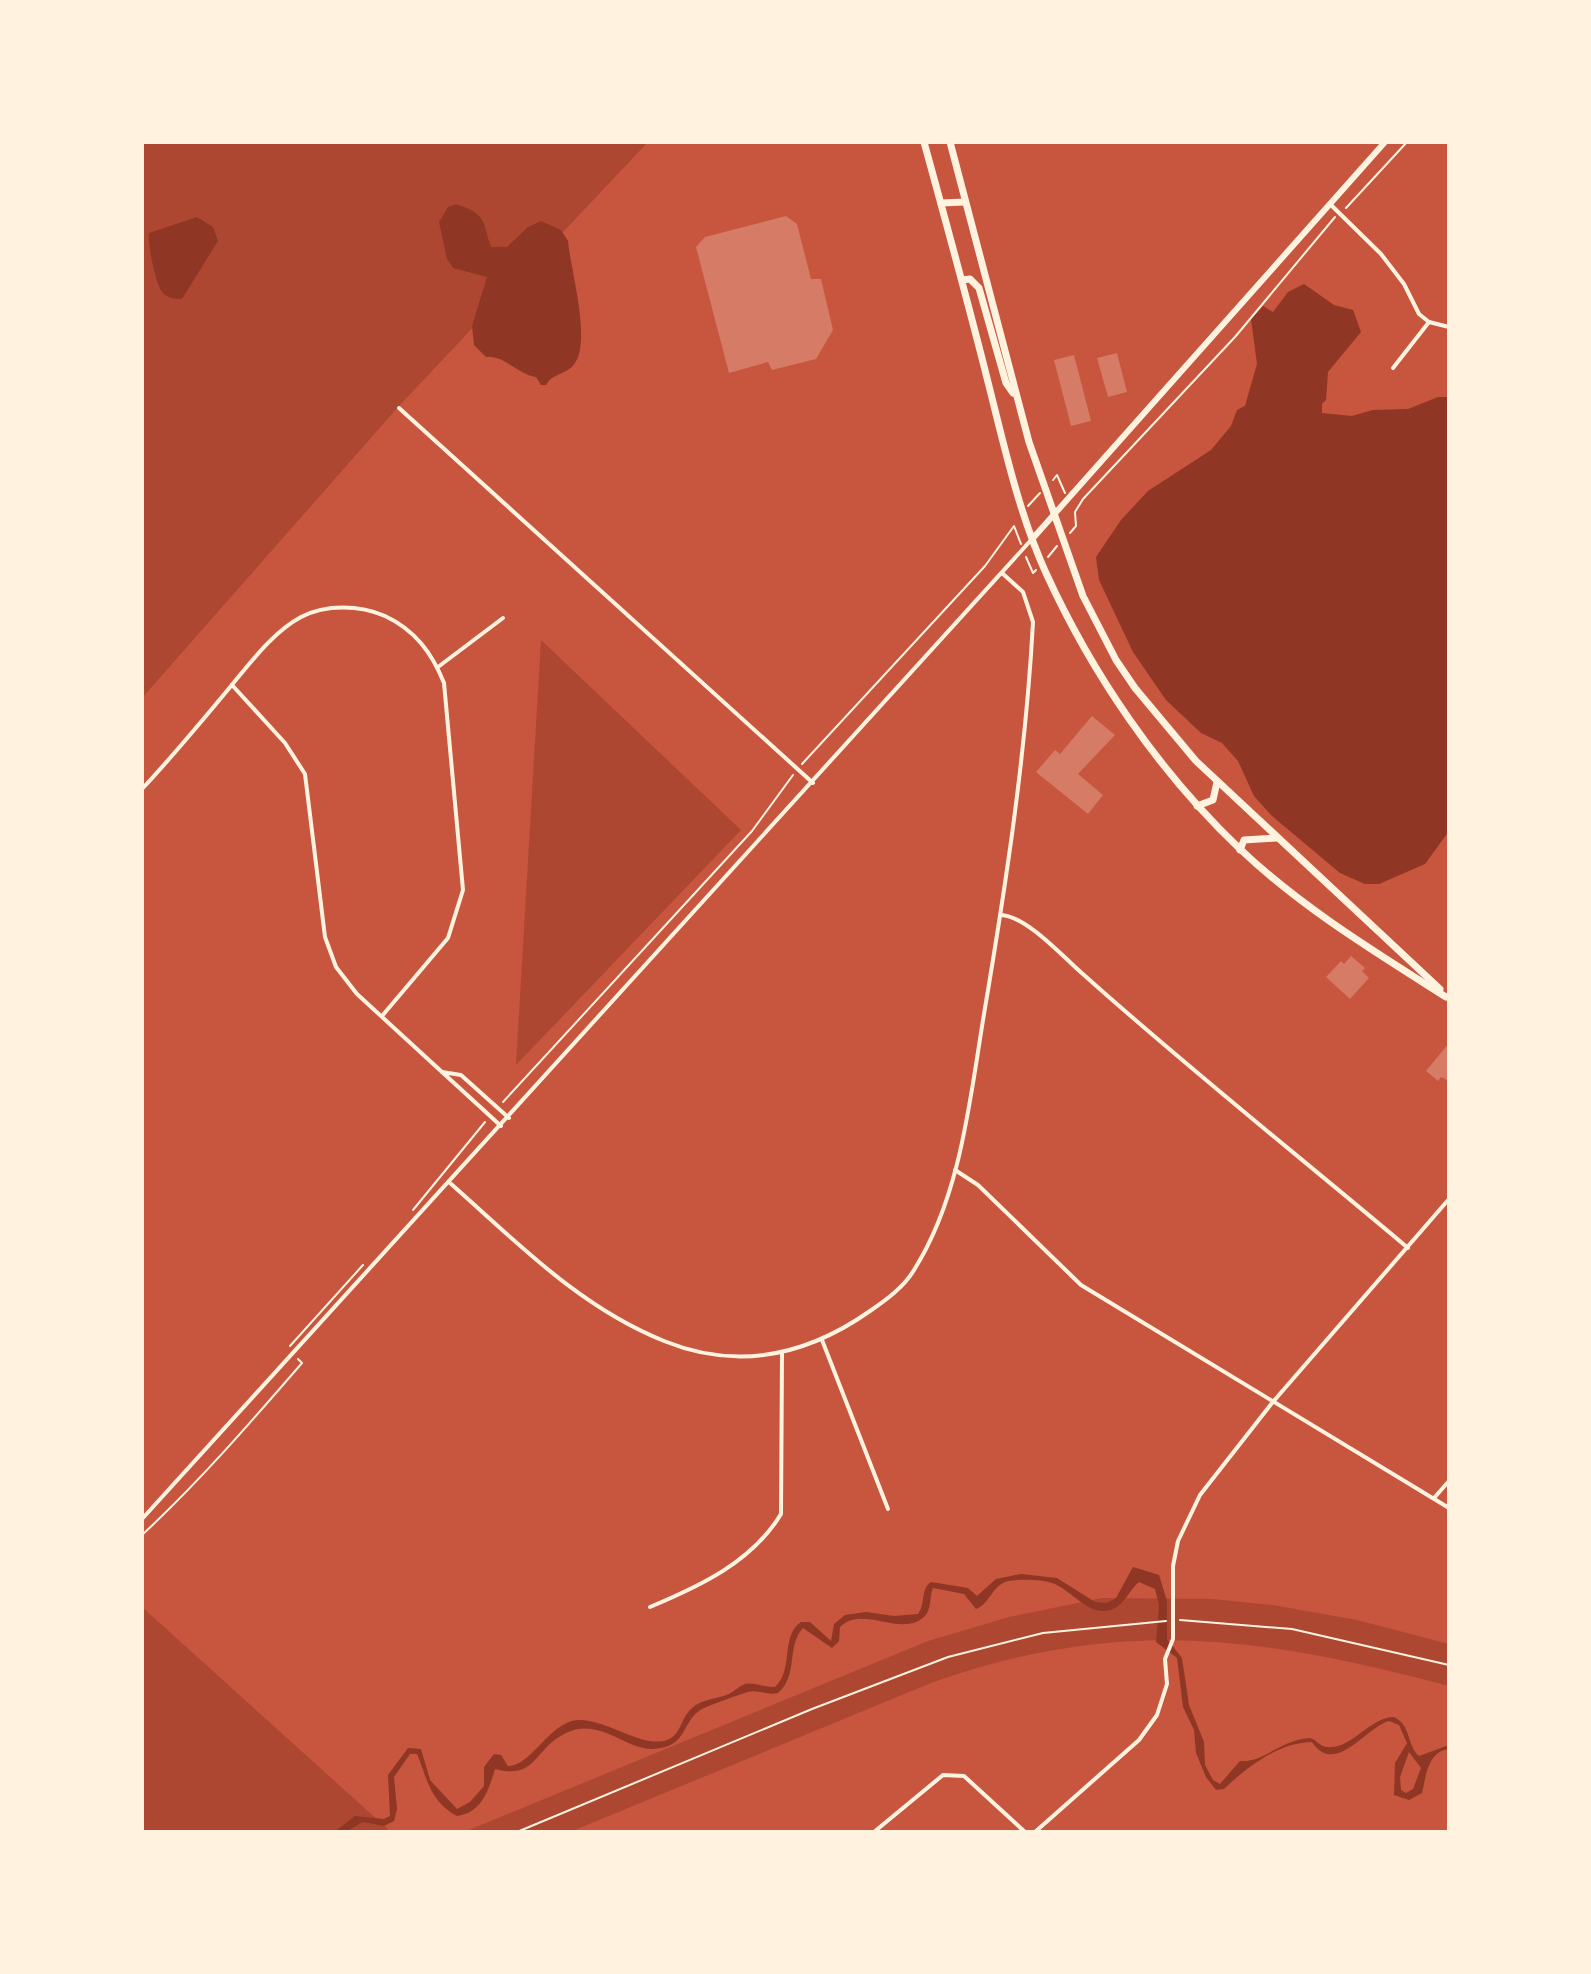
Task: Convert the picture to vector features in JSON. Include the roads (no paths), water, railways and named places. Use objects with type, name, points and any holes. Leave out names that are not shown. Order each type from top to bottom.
[{"type":"main road","points":[[924,142],[1045,571],[1094,665],[1197,806],[1240,850],[1325,918],[1448,998]]},
{"type":"main road","points":[[950,142],[1017,398],[1053,515],[1083,596],[1116,660],[1135,688],[1217,782],[1448,998]]},
{"type":"main road","points":[[1034,537],[1385,142]]},
{"type":"main road","points":[[941,203],[965,202]]},
{"type":"main road","points":[[962,280],[970,279],[979,288],[1006,383],[1017,398]]},
{"type":"main road","points":[[1197,806],[1213,800],[1217,782]]},
{"type":"main road","points":[[1240,850],[1244,840],[1276,838]]},
{"type":"street","points":[[1330,204],[1381,254],[1404,284],[1419,314],[1429,322],[1449,327]]},
{"type":"street","points":[[1393,368],[1429,322]]},
{"type":"street","points":[[399,408],[813,783]]},
{"type":"street","points":[[142,1519],[295,1355],[1034,537]]},
{"type":"street","points":[[449,1183],[550,1273],[597,1308],[681,1347],[715,1355],[782,1354],[822,1340],[880,1304],[914,1271],[933,1233],[955,1170],[1001,915],[1033,622],[1023,592],[1002,573]]},
{"type":"street","points":[[142,789],[267,645],[302,617],[350,607],[376,612],[401,624],[417,638],[438,667],[444,683],[463,890],[448,938],[382,1016]]},
{"type":"street","points":[[438,667],[503,618]]},
{"type":"street","points":[[232,685],[255,707],[305,774],[328,950],[346,980],[501,1126]]},
{"type":"street","points":[[1001,915],[1021,921],[1151,1035],[1408,1248]]},
{"type":"street","points":[[442,1072],[461,1075],[509,1118]]},
{"type":"street","points":[[955,1170],[978,1185],[1081,1285],[1449,1508]]},
{"type":"street","points":[[1035,1832],[1129,1750],[1157,1715],[1167,1684],[1165,1659],[1172,1647],[1173,1566],[1178,1541],[1200,1495],[1272,1403],[1449,1199]]},
{"type":"street","points":[[822,1340],[888,1509]]},
{"type":"street","points":[[650,1607],[728,1568],[769,1535],[781,1514],[782,1354]]},
{"type":"street","points":[[1434,1498],[1449,1481]]},
{"type":"street","points":[[874,1832],[943,1775],[964,1776],[1025,1832]]}]
